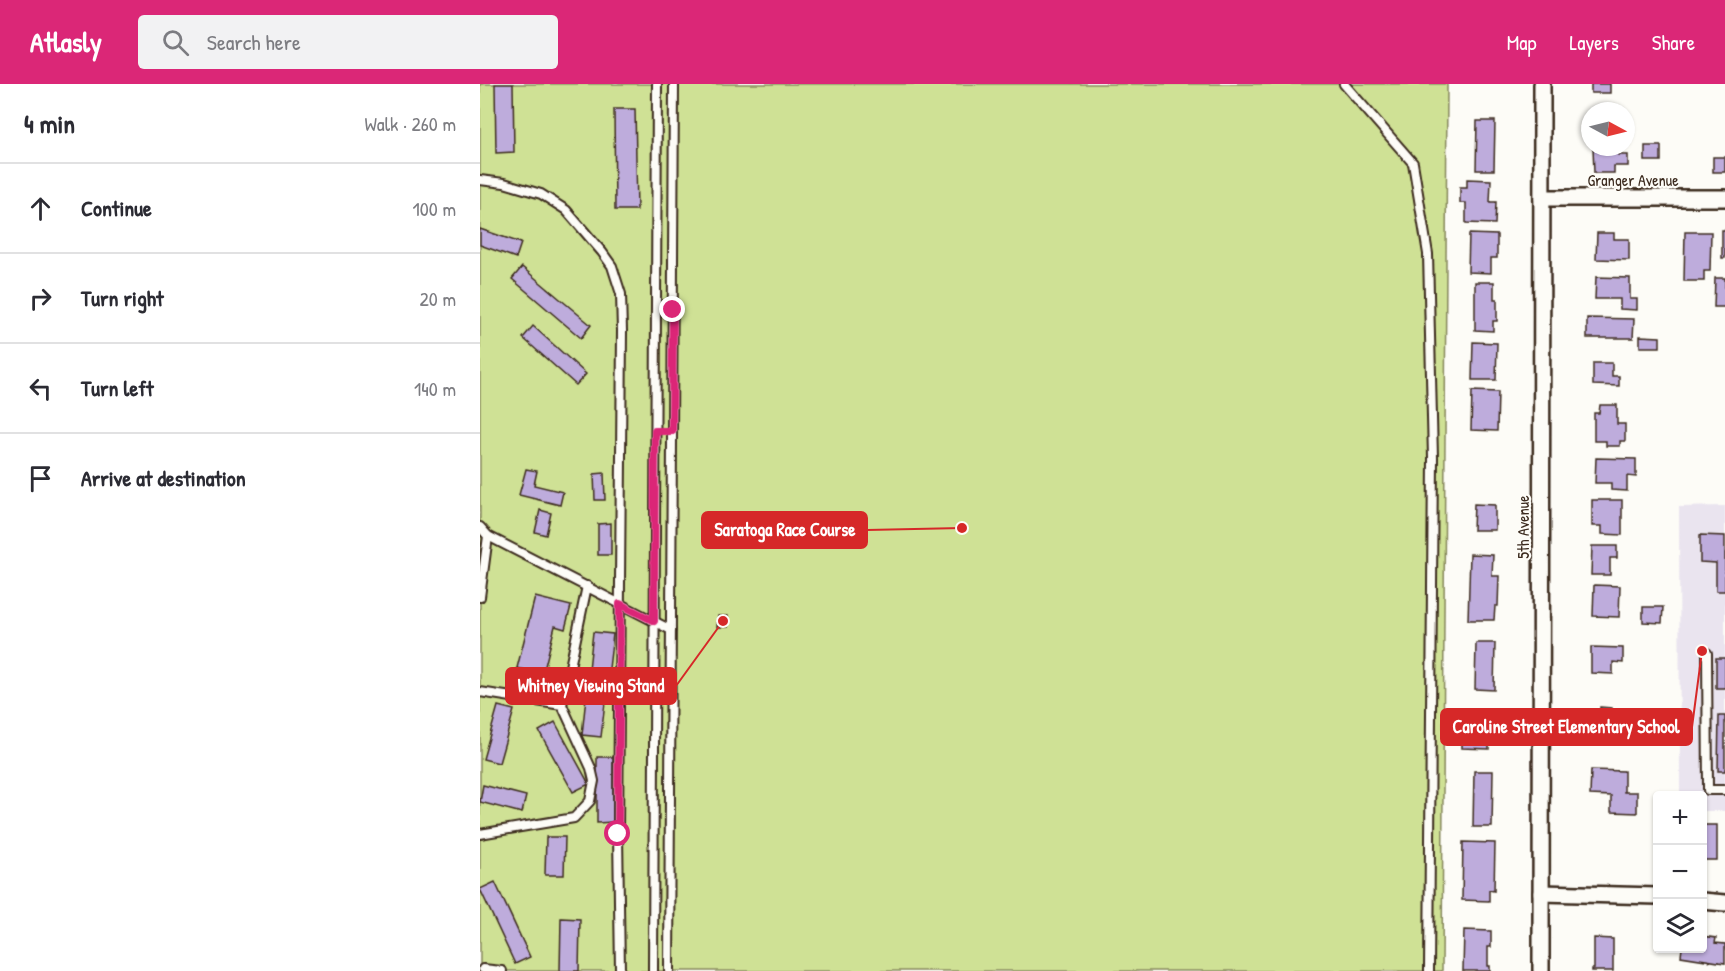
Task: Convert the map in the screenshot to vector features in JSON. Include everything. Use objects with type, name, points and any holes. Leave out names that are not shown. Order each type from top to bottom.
[{"type":"street","name":"5th Avenue","points":[[1540,971],[1542,84]]},
{"type":"street","name":"Granger Avenue","points":[[1542,198],[1725,198]]},
{"type":"street","points":[[1541,893],[1653,896]]},
{"type":"street","points":[[1707,901],[1725,903]]},
{"type":"lane","points":[[653,971],[657,84]]},
{"type":"lane","points":[[669,971],[674,84]]},
{"type":"lane","points":[[1344,84],[1413,163],[1428,254],[1433,458],[1429,971]]},
{"type":"lane","points":[[480,180],[504,183],[541,194],[566,210],[612,266],[621,294],[618,822],[620,971]]},
{"type":"lane","points":[[656,246],[673,246]]},
{"type":"lane","points":[[656,310],[673,310]]},
{"type":"lane","points":[[655,431],[672,431]]},
{"type":"lane","points":[[480,527],[488,536],[671,630]]},
{"type":"lane","points":[[480,597],[488,536]]},
{"type":"lane","points":[[480,834],[574,818],[590,801],[594,781],[591,768],[562,705],[587,586]]},
{"type":"lane","points":[[1707,653],[1708,790],[1725,790]]},
{"type":"lane","points":[[480,692],[562,705]]},
{"type":"lane","points":[[653,856],[670,856]]},
{"type":"lane","points":[[482,967],[502,971]]},
{"type":"shaded area","points":[[1725,506],[1725,811],[1707,811],[1707,791],[1680,791],[1679,507]]},
{"type":"green space","points":[[480,84],[1447,84],[1442,971],[480,971]]},
{"type":"building","points":[[495,84],[513,84],[514,152],[496,153]]},
{"type":"building","points":[[1591,84],[1610,84],[1610,93],[1591,93]]},
{"type":"building","points":[[614,109],[635,109],[637,210],[615,210]]},
{"type":"building","points":[[1477,121],[1495,121],[1494,170],[1476,170]]},
{"type":"building","points":[[1645,146],[1661,146],[1661,161],[1645,161]]},
{"type":"building","points":[[1593,156],[1628,156],[1628,166],[1614,166],[1614,173],[1594,173]]},
{"type":"building","points":[[1713,157],[1725,157],[1725,172],[1713,172]]},
{"type":"building","points":[[1467,179],[1491,180],[1490,202],[1496,202],[1495,224],[1466,223],[1466,203],[1460,203],[1460,187],[1467,187]]},
{"type":"building","points":[[480,229],[521,243],[516,258],[480,245]]},
{"type":"building","points":[[1722,230],[1725,230],[1725,258],[1722,258]]},
{"type":"building","points":[[1685,232],[1711,232],[1710,271],[1704,271],[1704,281],[1684,281]]},
{"type":"building","points":[[1597,233],[1614,233],[1614,239],[1629,239],[1629,260],[1596,259]]},
{"type":"building","points":[[1469,234],[1497,235],[1497,258],[1491,258],[1491,273],[1468,272]]},
{"type":"building","points":[[522,267],[591,325],[581,338],[512,279]]},
{"type":"building","points":[[1596,277],[1630,278],[1630,299],[1637,299],[1637,310],[1620,309],[1620,299],[1595,299]]},
{"type":"building","points":[[1715,278],[1725,278],[1725,307],[1714,307]]},
{"type":"building","points":[[1475,282],[1494,282],[1497,321],[1493,321],[1493,331],[1475,330]]},
{"type":"building","points":[[1587,318],[1634,319],[1633,338],[1587,338]]},
{"type":"building","points":[[533,326],[586,374],[576,385],[523,338]]},
{"type":"building","points":[[1640,336],[1660,337],[1660,347],[1640,347]]},
{"type":"building","points":[[1473,342],[1497,343],[1496,380],[1472,380]]},
{"type":"building","points":[[1593,363],[1612,363],[1612,376],[1619,376],[1619,386],[1593,385]]},
{"type":"building","points":[[1472,391],[1498,392],[1497,431],[1471,430]]},
{"type":"building","points":[[1600,405],[1617,405],[1617,424],[1625,424],[1625,441],[1620,441],[1620,446],[1606,446],[1606,441],[1594,441],[1594,413],[1599,413]]},
{"type":"building","points":[[1596,458],[1636,459],[1636,477],[1627,476],[1627,491],[1611,490],[1611,483],[1595,483]]},
{"type":"building","points":[[526,469],[537,471],[534,485],[563,492],[560,505],[519,495]]},
{"type":"building","points":[[604,473],[605,500],[595,500],[594,474]]},
{"type":"building","points":[[1592,500],[1622,500],[1622,535],[1602,534],[1602,526],[1592,526]]},
{"type":"building","points":[[1474,504],[1495,505],[1495,530],[1473,530]]},
{"type":"building","points":[[540,510],[551,513],[546,535],[535,532]]},
{"type":"building","points":[[611,523],[611,555],[598,555],[598,524]]},
{"type":"building","points":[[1700,535],[1725,536],[1725,591],[1716,591],[1716,563],[1700,562]]},
{"type":"building","points":[[1592,546],[1617,546],[1617,558],[1610,558],[1610,575],[1591,575]]},
{"type":"building","points":[[1470,554],[1493,555],[1492,576],[1499,576],[1498,606],[1495,606],[1494,620],[1468,620]]},
{"type":"building","points":[[1594,585],[1620,586],[1619,617],[1593,616]]},
{"type":"building","points":[[535,597],[571,606],[565,629],[555,626],[543,674],[517,668]]},
{"type":"building","points":[[1643,607],[1663,607],[1662,623],[1643,622]]},
{"type":"building","points":[[718,616],[728,616],[728,627],[717,627]]},
{"type":"building","points":[[593,632],[613,634],[601,737],[582,735]]},
{"type":"building","points":[[1476,643],[1495,643],[1494,690],[1475,689]]},
{"type":"building","points":[[1591,647],[1623,648],[1623,663],[1613,662],[1613,674],[1591,673]]},
{"type":"building","points":[[1716,658],[1725,658],[1725,688],[1716,688]]},
{"type":"building","points":[[498,706],[514,710],[499,763],[483,759]]},
{"type":"building","points":[[1600,707],[1612,708],[1612,740],[1598,740],[1598,734],[1590,734],[1590,714],[1600,714]]},
{"type":"building","points":[[1719,716],[1725,716],[1725,771],[1718,771]]},
{"type":"building","points":[[1476,718],[1495,718],[1495,742],[1489,742],[1489,749],[1462,748],[1462,732],[1476,732]]},
{"type":"building","points":[[555,722],[589,784],[573,792],[539,731]]},
{"type":"building","points":[[597,757],[613,757],[613,822],[597,823]]},
{"type":"building","points":[[1591,770],[1624,771],[1624,792],[1637,792],[1637,813],[1611,812],[1611,796],[1590,795]]},
{"type":"building","points":[[1474,771],[1493,771],[1492,827],[1473,827]]},
{"type":"building","points":[[483,785],[526,796],[522,813],[480,802]]},
{"type":"building","points":[[1707,825],[1717,825],[1717,860],[1707,860]]},
{"type":"building","points":[[546,837],[565,837],[564,875],[545,875]]},
{"type":"building","points":[[1463,842],[1495,843],[1494,891],[1489,890],[1489,901],[1462,900]]},
{"type":"building","points":[[495,882],[530,957],[515,964],[480,889]]},
{"type":"building","points":[[561,918],[580,919],[579,971],[560,971]]},
{"type":"building","points":[[1464,930],[1491,931],[1491,947],[1488,947],[1490,971],[1463,971]]},
{"type":"building","points":[[1707,937],[1716,938],[1715,943],[1725,944],[1725,963],[1681,956],[1681,953],[1707,953]]},
{"type":"building","points":[[1594,938],[1613,939],[1613,971],[1592,971],[1594,969]]},
{"type":"place","name":"Saratoga Race Course","points":[[962,528]]},
{"type":"place","name":"Whitney Viewing Stand","points":[[723,621]]},
{"type":"place","name":"Caroline Street Elementary School","points":[[1702,651]]},
{"type":"route","points":[[618,834],[620,604],[654,621],[655,431],[672,431],[673,310]]}]
